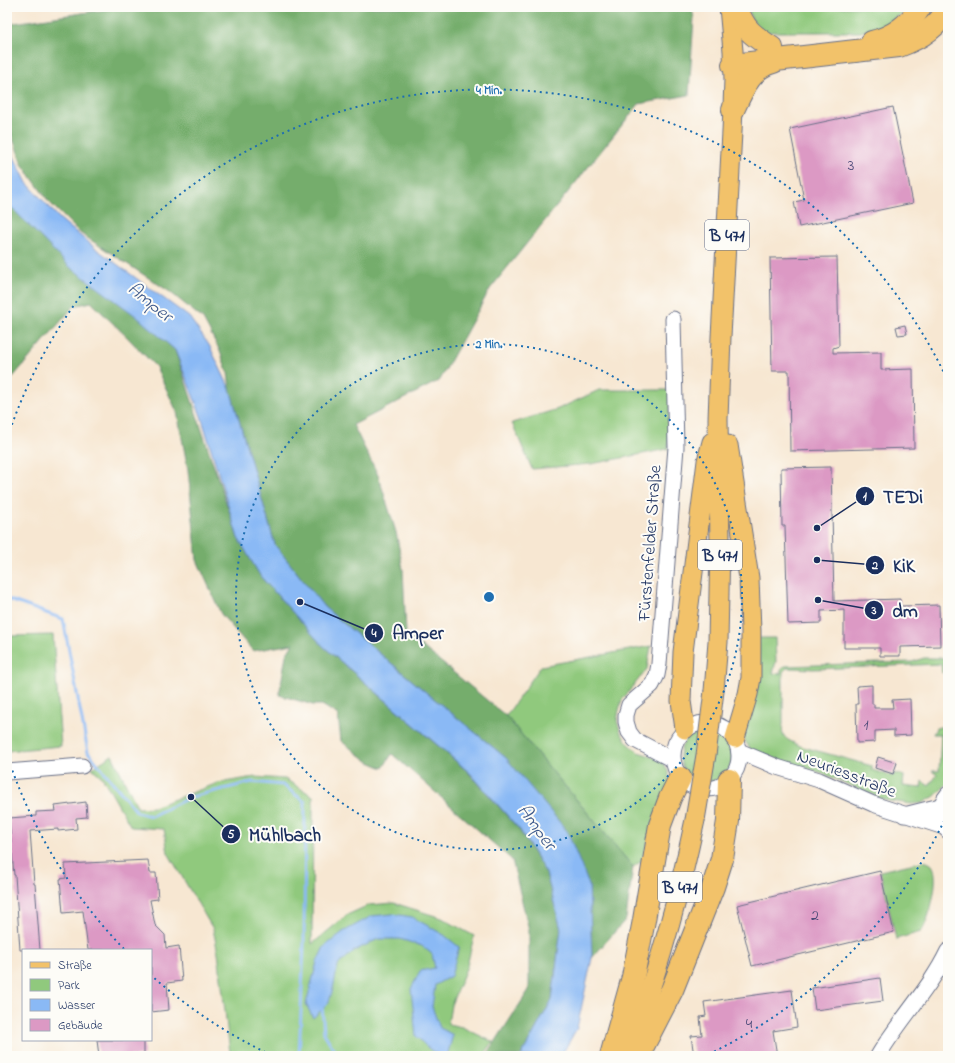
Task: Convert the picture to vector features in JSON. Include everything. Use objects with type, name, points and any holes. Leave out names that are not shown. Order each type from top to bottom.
[{"type":"highway","points":[[736,7],[742,21],[749,31],[775,54]]},
{"type":"highway","points":[[733,58],[862,44],[883,39],[899,30],[908,22],[920,7]]},
{"type":"highway","points":[[733,110],[747,83],[757,70],[767,63],[775,54],[899,46],[913,41],[927,32],[948,8]]},
{"type":"highway","points":[[611,1056],[634,970],[660,825],[670,798],[676,769]]},
{"type":"highway","points":[[638,1056],[672,990],[713,887],[722,859],[733,775]]},
{"type":"main road","name":"B 471","points":[[625,1056],[647,996],[674,912],[695,820],[706,755],[714,691],[718,642],[720,551],[718,419],[733,110],[733,58],[729,7]]},
{"type":"main road","points":[[685,729],[681,701],[683,652],[707,461],[718,419]]},
{"type":"main road","points":[[718,419],[729,449],[749,578],[751,678],[737,745]]},
{"type":"street","name":"Fürstenfelder Straße","points":[[673,319],[676,447],[659,664],[657,675],[652,685],[629,706],[626,715],[629,732],[635,740],[649,748],[676,769]]},
{"type":"street","points":[[706,722],[717,724],[727,729],[737,745],[739,760],[733,775],[720,786],[710,789],[699,789],[689,785],[676,769],[672,753],[674,745],[678,736],[685,729],[695,724],[706,722]]},
{"type":"street","points":[[649,748],[674,745]]},
{"type":"street","name":"Neuriesstraße","points":[[737,745],[777,767],[819,780],[873,804],[946,830]]},
{"type":"street","points":[[7,772],[82,766]]},
{"type":"street","name":"Neuriesstraße","points":[[733,775],[777,767]]},
{"type":"street","points":[[944,800],[939,817],[946,830]]},
{"type":"street","name":"Neuriesstraße","points":[[904,815],[944,800]]},
{"type":"street","points":[[878,1056],[892,1033],[933,978],[948,951]]},
{"type":"green space","points":[[123,7],[691,7],[694,17],[689,95],[639,104],[490,289],[440,380],[353,425],[378,475],[396,532],[403,569],[406,633],[506,716],[633,867],[626,919],[592,958],[589,885],[506,758],[324,607],[275,545],[230,389],[228,373],[219,349],[203,319],[170,292],[80,233],[49,202],[22,164],[7,122],[7,24]]},
{"type":"green space","points":[[748,7],[907,7],[903,13],[884,26],[860,32],[761,32],[751,18]]},
{"type":"green space","points":[[7,200],[175,350],[238,538],[261,577],[323,646],[467,771],[518,828],[546,873],[561,929],[552,1000],[521,1056],[486,1056],[529,990],[529,930],[512,860],[392,754],[383,768],[369,762],[341,741],[338,715],[322,705],[313,705],[279,695],[286,655],[293,644],[253,651],[221,614],[197,560],[188,470],[177,412],[156,367],[91,302],[74,306],[7,384]]},
{"type":"green space","points":[[599,390],[670,390],[668,449],[591,464],[532,469],[512,423],[558,409]]},
{"type":"green space","points":[[53,635],[61,746],[7,751],[7,636]]},
{"type":"green space","points":[[755,638],[775,638],[776,661],[773,673],[780,674],[782,668],[785,666],[912,662],[924,658],[945,658],[946,671],[942,673],[941,664],[814,669],[787,668],[783,672],[782,729],[786,738],[800,746],[872,766],[872,770],[893,776],[895,773],[904,776],[903,786],[921,788],[922,781],[929,786],[937,775],[932,771],[939,771],[941,734],[933,734],[936,728],[944,726],[947,728],[946,769],[948,771],[948,783],[935,796],[923,803],[911,804],[884,800],[822,773],[782,761],[750,749],[745,741],[743,731]]},
{"type":"green space","points":[[651,646],[647,669],[622,700],[617,721],[621,733],[628,743],[638,752],[663,762],[669,773],[669,783],[656,815],[642,861],[633,867],[506,716],[541,666]]},
{"type":"green space","points":[[701,730],[711,730],[725,737],[732,751],[732,761],[725,775],[711,782],[701,782],[691,778],[684,771],[680,761],[680,751],[684,741],[691,734]]},
{"type":"green space","points":[[112,755],[138,808],[153,807],[218,783],[255,777],[285,779],[313,796],[312,944],[347,915],[369,905],[394,903],[442,918],[474,936],[467,966],[451,1005],[448,1024],[462,1027],[493,1042],[483,1056],[229,1056],[230,1053],[218,953],[213,929],[168,853],[164,829],[131,827],[102,777],[92,768]]},
{"type":"green space","points":[[924,861],[932,865],[935,879],[933,899],[927,919],[921,932],[896,939],[880,871]]},
{"type":"water","points":[[7,143],[27,183],[60,219],[95,248],[189,317],[209,345],[230,389],[275,545],[324,607],[506,758],[567,831],[589,885],[592,958],[577,1028],[561,1056],[521,1056],[552,1000],[561,929],[546,873],[520,830],[470,773],[323,646],[261,577],[238,538],[201,416],[175,350],[136,316],[70,267],[10,206],[7,200]]},
{"type":"water","points":[[393,914],[412,917],[444,935],[459,947],[451,976],[435,985],[432,1007],[440,1028],[453,1035],[447,1056],[442,1056],[434,1052],[416,1036],[411,989],[420,971],[435,968],[432,954],[422,946],[400,939],[378,939],[354,951],[338,965],[328,1004],[313,1018],[306,1004],[317,962],[324,947],[343,932],[372,916]]},
{"type":"building","points":[[893,107],[913,203],[799,227],[794,202],[804,200],[790,129]]},
{"type":"building","points":[[837,257],[839,346],[833,348],[833,353],[881,352],[881,370],[913,369],[914,448],[790,451],[789,371],[772,371],[770,258]]},
{"type":"building","points":[[905,325],[907,334],[898,335],[896,327]]},
{"type":"building","points":[[831,467],[834,601],[900,599],[900,606],[939,605],[940,646],[900,647],[900,656],[880,656],[880,648],[844,648],[844,610],[821,611],[821,623],[788,624],[785,526],[782,526],[781,468]]},
{"type":"building","points":[[872,685],[872,704],[874,704],[874,708],[893,708],[892,700],[910,699],[911,735],[894,736],[894,730],[875,731],[875,742],[857,743],[857,686]]},
{"type":"building","points":[[878,757],[897,763],[893,774],[875,768]]},
{"type":"building","points":[[86,802],[87,817],[76,818],[77,829],[30,831],[40,949],[20,950],[15,875],[9,818],[36,816],[36,812],[56,811],[55,806]]},
{"type":"building","points":[[148,860],[150,873],[156,873],[158,899],[150,900],[155,925],[165,935],[166,948],[179,946],[182,981],[167,983],[169,1010],[152,1012],[152,949],[88,949],[83,911],[63,913],[60,879],[66,878],[65,864]]},
{"type":"building","points":[[880,871],[894,932],[752,966],[737,905]]},
{"type":"building","points":[[880,978],[883,1001],[815,1010],[812,988]]},
{"type":"building","points":[[792,990],[797,1027],[773,1031],[777,1056],[694,1056],[691,1036],[702,1035],[700,1017],[706,1016],[704,1002]]},
{"type":"building","points":[[97,1041],[144,1041],[144,1056],[99,1056]]},
{"type":"waterway","points":[[7,599],[63,619],[88,752],[137,812],[151,816],[191,797],[252,782],[283,785],[305,802],[304,943],[299,1056]]},
{"type":"waterway","points":[[322,1006],[324,1033],[338,1056]]},
{"type":"place","name":"TEDi","points":[[817,528]]},
{"type":"place","name":"KiK","points":[[817,560]]},
{"type":"place","name":"dm","points":[[818,600]]},
{"type":"place","name":"Amper","points":[[300,602]]},
{"type":"place","name":"Mühlbach","points":[[191,797]]}]
